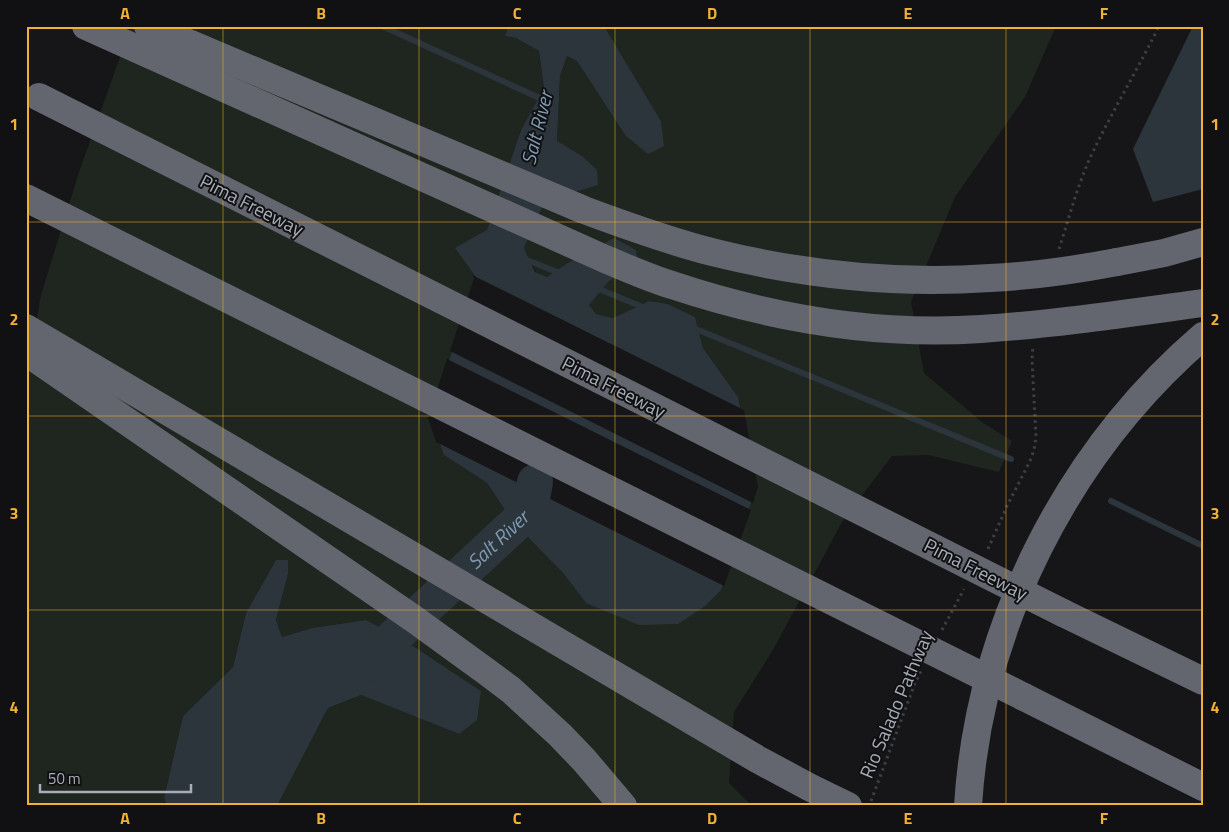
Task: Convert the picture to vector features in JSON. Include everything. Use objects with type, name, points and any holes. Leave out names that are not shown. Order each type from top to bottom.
[{"type":"highway","points":[[86,26],[605,259],[670,285],[741,306],[788,316],[850,325],[900,330],[940,330],[1022,326],[1203,303]]},
{"type":"highway","points":[[148,26],[584,210],[642,231],[716,253],[784,267],[864,277],[930,280],[990,278],[1044,274],[1117,262],[1164,253],[1203,242]]},
{"type":"highway","name":"Pima Freeway","points":[[32,94],[1063,613],[1203,681]]},
{"type":"highway","points":[[26,198],[1203,787]]},
{"type":"highway","points":[[26,328],[748,754],[809,787],[859,804]]},
{"type":"highway","points":[[968,806],[975,747],[986,694],[1003,633],[1030,566],[1070,492],[1111,432],[1153,384],[1203,336]]},
{"type":"highway","points":[[26,352],[480,666],[560,735],[623,806]]},
{"type":"path","points":[[1058,253],[1089,160],[1159,26]]},
{"type":"path","points":[[984,557],[1034,450],[1036,437],[1032,359],[1034,344]]},
{"type":"path","name":"Rio Salado Pathway","points":[[940,632],[969,581]]},
{"type":"path","name":"Rio Salado Pathway","points":[[859,804],[923,667]]},
{"type":"shaded area","points":[[131,26],[508,26],[505,36],[516,38],[539,51],[544,88],[521,130],[487,231],[476,277],[444,455],[487,483],[513,522],[563,573],[586,603],[738,397],[703,348],[695,317],[668,304],[649,301],[613,318],[596,314],[588,305],[609,281],[638,265],[566,264],[547,277],[536,272],[524,248],[545,201],[582,156],[557,142],[560,76],[567,56],[577,61],[625,135],[661,121],[604,26],[1056,26],[1025,97],[955,197],[911,302],[924,373],[982,422],[1012,441],[999,472],[928,455],[892,456],[842,522],[773,650],[734,712],[729,783],[752,806],[277,806],[328,708],[361,695],[459,734],[481,691],[401,638],[366,620],[312,628],[282,637],[276,620],[288,574],[287,560],[276,560],[246,613],[233,667],[183,716],[164,798],[167,806],[26,806],[26,381],[41,295],[79,172]]},
{"type":"water","points":[[508,26],[604,26],[661,121],[664,146],[648,154],[625,135],[577,61],[567,56],[560,76],[557,141],[582,156],[597,170],[598,185],[545,201],[524,248],[535,272],[547,277],[566,264],[614,238],[636,250],[638,265],[609,281],[589,305],[596,314],[613,318],[649,301],[668,304],[695,317],[703,348],[738,397],[756,488],[721,590],[705,606],[678,624],[639,625],[586,603],[563,573],[513,522],[487,483],[444,455],[431,418],[476,277],[455,248],[487,230],[521,130],[544,88],[539,51],[516,38],[505,36]]},
{"type":"water","points":[[1193,26],[1203,26],[1203,189],[1153,202],[1133,149]]},
{"type":"water","points":[[276,560],[288,560],[288,574],[276,620],[282,637],[312,628],[366,620],[401,638],[481,691],[477,720],[459,734],[361,695],[328,708],[277,806],[167,806],[164,798],[183,716],[233,667],[246,613]]},
{"type":"pier","points":[[472,275],[744,410],[758,487],[753,503],[450,351],[474,278]]},
{"type":"pier","points":[[447,359],[751,510],[724,586],[436,442],[428,418]]},
{"type":"waterway","points":[[382,26],[546,101]]},
{"type":"waterway","points":[[522,258],[562,274]]},
{"type":"waterway","points":[[594,287],[645,308]]},
{"type":"waterway","points":[[691,327],[1011,459]]},
{"type":"waterway","name":"Salt River","points":[[359,667],[363,666],[530,510],[535,482]]},
{"type":"waterway","points":[[1111,501],[1203,546]]}]
